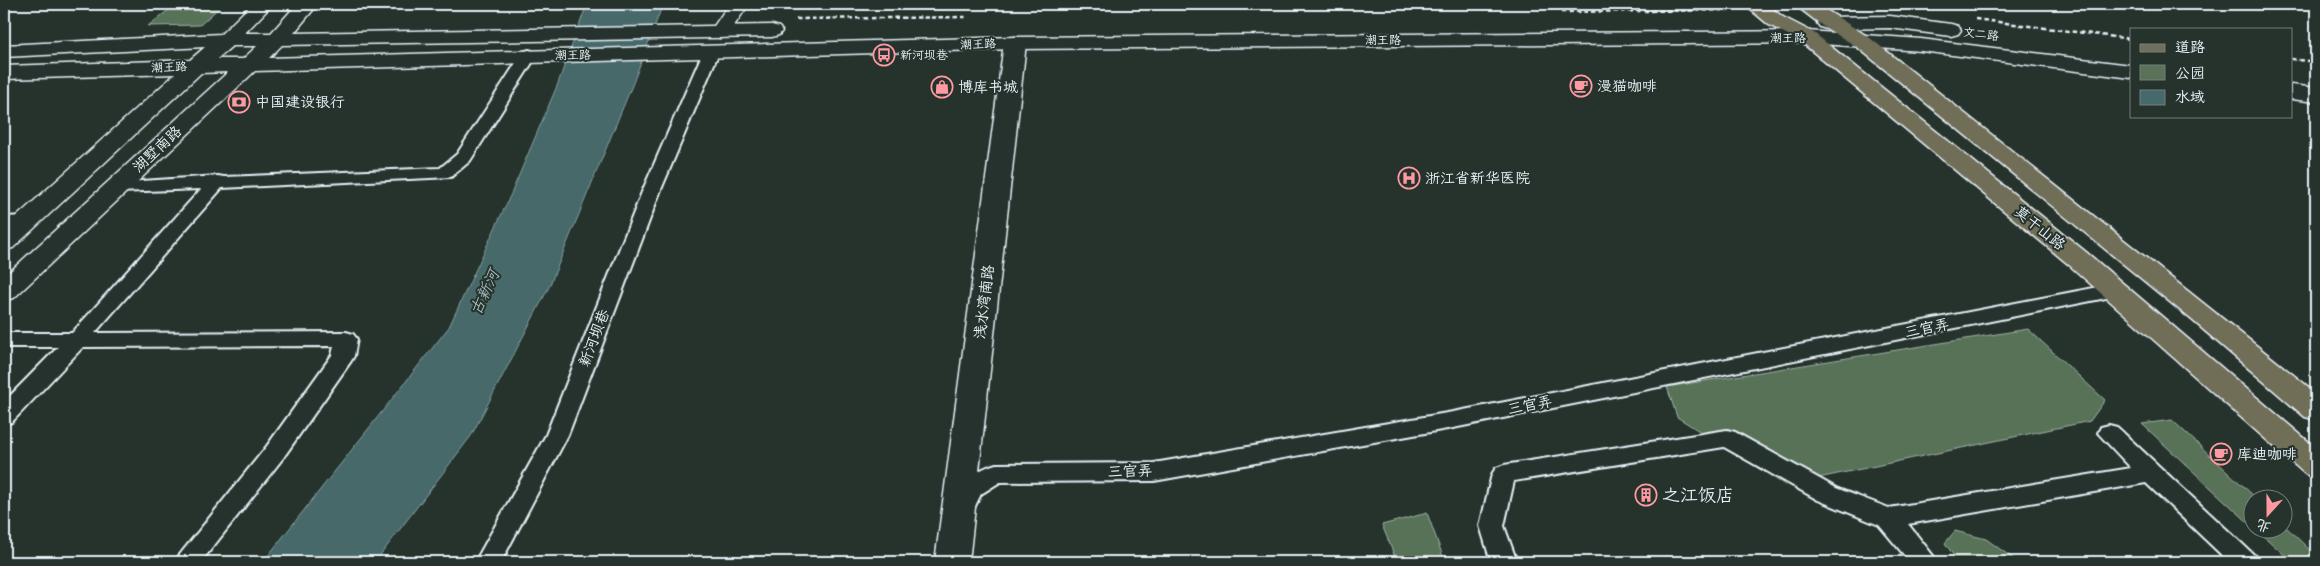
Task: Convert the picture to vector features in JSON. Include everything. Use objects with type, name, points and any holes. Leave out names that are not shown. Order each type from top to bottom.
[{"type":"main road","points":[[4,242],[15,223],[227,40],[263,4]]},
{"type":"main road","name":"湖墅南路","points":[[4,292],[276,39],[308,4]]},
{"type":"main road","points":[[720,32],[739,4]]},
{"type":"main road","name":"莫干山路","points":[[1754,4],[1776,21],[1807,37],[2114,290],[2316,466]]},
{"type":"main road","points":[[1804,4],[1863,42],[2202,314],[2316,409]]},
{"type":"main road","name":"潮王路","points":[[4,72],[530,56],[561,44],[667,33],[1776,21],[1831,23]]},
{"type":"main road","name":"文二路","points":[[1831,23],[1890,22],[2130,53]]},
{"type":"main road","name":"潮王路","points":[[4,52],[276,39],[561,44],[660,53],[1016,43],[1807,37],[1863,42]]},
{"type":"main road","name":"文二路","points":[[1863,42],[1922,45],[2130,72]]},
{"type":"main road","name":"浅水湾南路","points":[[952,562],[1016,43]]},
{"type":"main road","points":[[2292,73],[2316,76]]},
{"type":"main road","points":[[2292,92],[2316,96]]},
{"type":"lane","name":"新河坝巷","points":[[488,562],[557,435],[650,192],[711,52]]},
{"type":"lane","points":[[117,187],[218,181],[445,173],[464,156],[530,56]]},
{"type":"lane","points":[[4,416],[78,339],[218,181]]},
{"type":"lane","name":"三官弄","points":[[959,513],[972,488],[996,473],[1154,472],[1453,420],[2114,290]]},
{"type":"lane","points":[[4,340],[346,339],[343,356],[275,452],[187,562]]},
{"type":"lane","points":[[2109,433],[2245,562]]},
{"type":"lane","points":[[1504,562],[1492,526],[1504,474],[1727,438],[1827,494],[1888,518],[1925,562]]},
{"type":"lane","points":[[1888,518],[2151,473]]},
{"type":"path","points":[[2292,59],[2316,62]]},
{"type":"green space","points":[[176,4],[223,4],[200,25],[148,26]]},
{"type":"green space","points":[[2028,329],[2105,400],[2090,421],[1785,485],[1677,417],[1667,387]]},
{"type":"green space","points":[[2172,420],[2245,488],[2242,488],[2242,517],[2142,424]]},
{"type":"green space","points":[[1427,513],[1445,562],[1397,562],[1382,525]]},
{"type":"green space","points":[[1955,531],[1986,539],[2018,562],[1958,562],[1945,543]]},
{"type":"green space","points":[[2292,533],[2316,556],[2316,562],[2292,562],[2266,538],[2292,538]]},
{"type":"water","name":"古新河","points":[[587,4],[663,4],[633,83],[549,287],[471,436],[375,562],[263,562],[449,327],[511,194],[557,86]]},
{"type":"place","name":"新河坝巷","points":[[884,55]]},
{"type":"place","name":"漫猫咖啡","points":[[1581,86]]},
{"type":"place","name":"博库书城","points":[[942,87]]},
{"type":"place","name":"中国建设银行","points":[[239,102]]},
{"type":"place","name":"浙江省新华医院","points":[[1409,178]]},
{"type":"place","name":"库迪咖啡","points":[[2221,454]]},
{"type":"place","name":"之江饭店","points":[[1646,495]]}]
